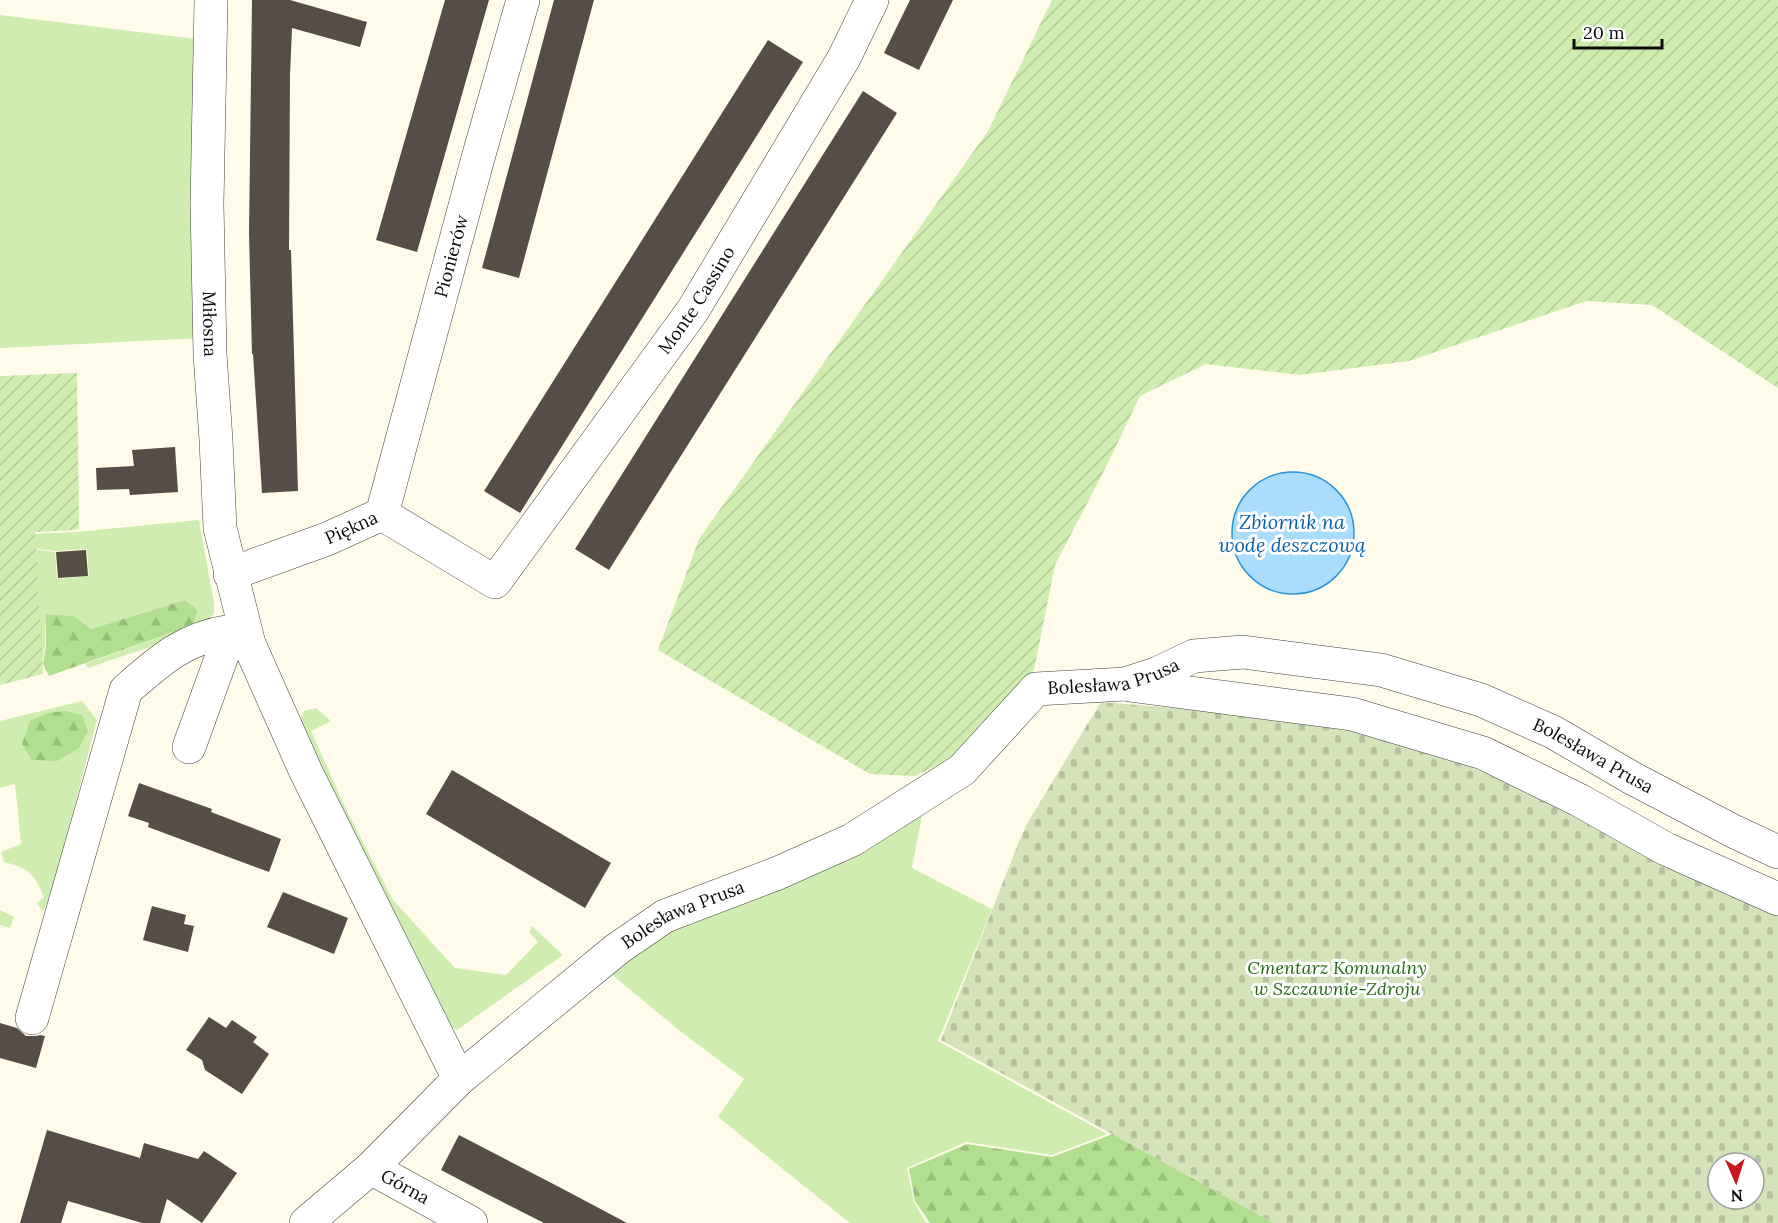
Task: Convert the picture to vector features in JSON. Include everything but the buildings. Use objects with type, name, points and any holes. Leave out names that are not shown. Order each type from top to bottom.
[{"type":"street","name":"Miłosna","points":[[211,0],[207,204],[210,354],[220,528],[240,638]]},
{"type":"street","name":"Pionierów","points":[[382,514],[523,0]]},
{"type":"street","name":"Monte Cassino","points":[[495,582],[693,310],[844,58],[872,0]]},
{"type":"street","name":"Piękna","points":[[230,574],[327,539],[382,514],[495,582]]},
{"type":"street","points":[[32,1018],[126,690],[178,648],[212,634],[240,638]]},
{"type":"street","points":[[189,747],[240,638]]},
{"type":"street","points":[[240,638],[459,1079]]},
{"type":"street","name":"Bolesława Prusa","points":[[306,1223],[371,1168],[459,1079],[617,949],[665,916],[778,873],[852,840],[962,770],[1036,689],[1125,684],[1156,674],[1194,656],[1243,652],[1381,670],[1481,700],[1553,732],[1632,778],[1778,852]]},
{"type":"street","points":[[1125,684],[1352,714],[1483,753],[1580,800],[1666,849],[1778,899]]},
{"type":"street","name":"Górna","points":[[371,1168],[471,1223]]},
{"type":"green space","points":[[1052,0],[1778,0],[1778,388],[1652,305],[1586,301],[1409,361],[1299,375],[1206,364],[1140,396],[1055,565],[1034,670],[958,755],[915,776],[870,774],[658,650],[699,539],[988,131]]},
{"type":"green space","points":[[0,15],[204,40],[202,338],[0,348]]},
{"type":"green space","points":[[77,373],[79,529],[35,532],[43,674],[0,685],[0,376]]},
{"type":"green space","points":[[199,520],[214,602],[214,614],[204,622],[173,638],[88,668],[85,664],[193,625],[198,610],[185,600],[91,629],[74,616],[46,614],[42,664],[32,549],[55,552],[57,579],[89,576],[87,549],[55,551],[32,548],[32,534]]},
{"type":"green space","points":[[185,600],[198,610],[193,625],[49,676],[43,664],[46,645],[46,614],[74,616],[91,629]]},
{"type":"green space","points":[[82,701],[97,720],[54,885],[43,912],[37,903],[44,897],[37,882],[30,873],[4,862],[1,852],[21,844],[15,784],[0,788],[0,721]]},
{"type":"green space","name":"Cmentarz Komunalny w Szczawnie-Zdroju","points":[[1101,702],[1250,714],[1356,729],[1426,748],[1778,908],[1778,1223],[1274,1223],[941,1040],[1020,839]]},
{"type":"green space","points":[[316,708],[331,721],[311,731],[346,809],[393,900],[455,968],[506,975],[538,942],[529,932],[532,926],[563,955],[457,1030],[452,1028],[299,722],[304,711]]},
{"type":"green space","points":[[65,711],[82,715],[88,731],[79,748],[57,761],[32,760],[22,744],[30,721],[47,713]]},
{"type":"green space","points":[[922,815],[912,868],[992,909],[938,1041],[1107,1134],[1052,1155],[966,1142],[907,1168],[914,1202],[926,1223],[850,1223],[718,1117],[744,1079],[680,1031],[611,974],[658,935]]},
{"type":"green space","points":[[0,910],[14,917],[10,928],[0,925]]},
{"type":"green space","points":[[1113,1134],[1274,1223],[930,1223],[915,1201],[909,1169],[967,1144],[1052,1157]]},
{"type":"water","name":"Zbiornik na wodę deszczową","points":[[1293,472],[1316,477],[1336,490],[1349,510],[1354,533],[1349,556],[1336,576],[1316,589],[1293,594],[1270,589],[1250,576],[1237,556],[1232,533],[1237,510],[1250,490],[1270,477]]}]
